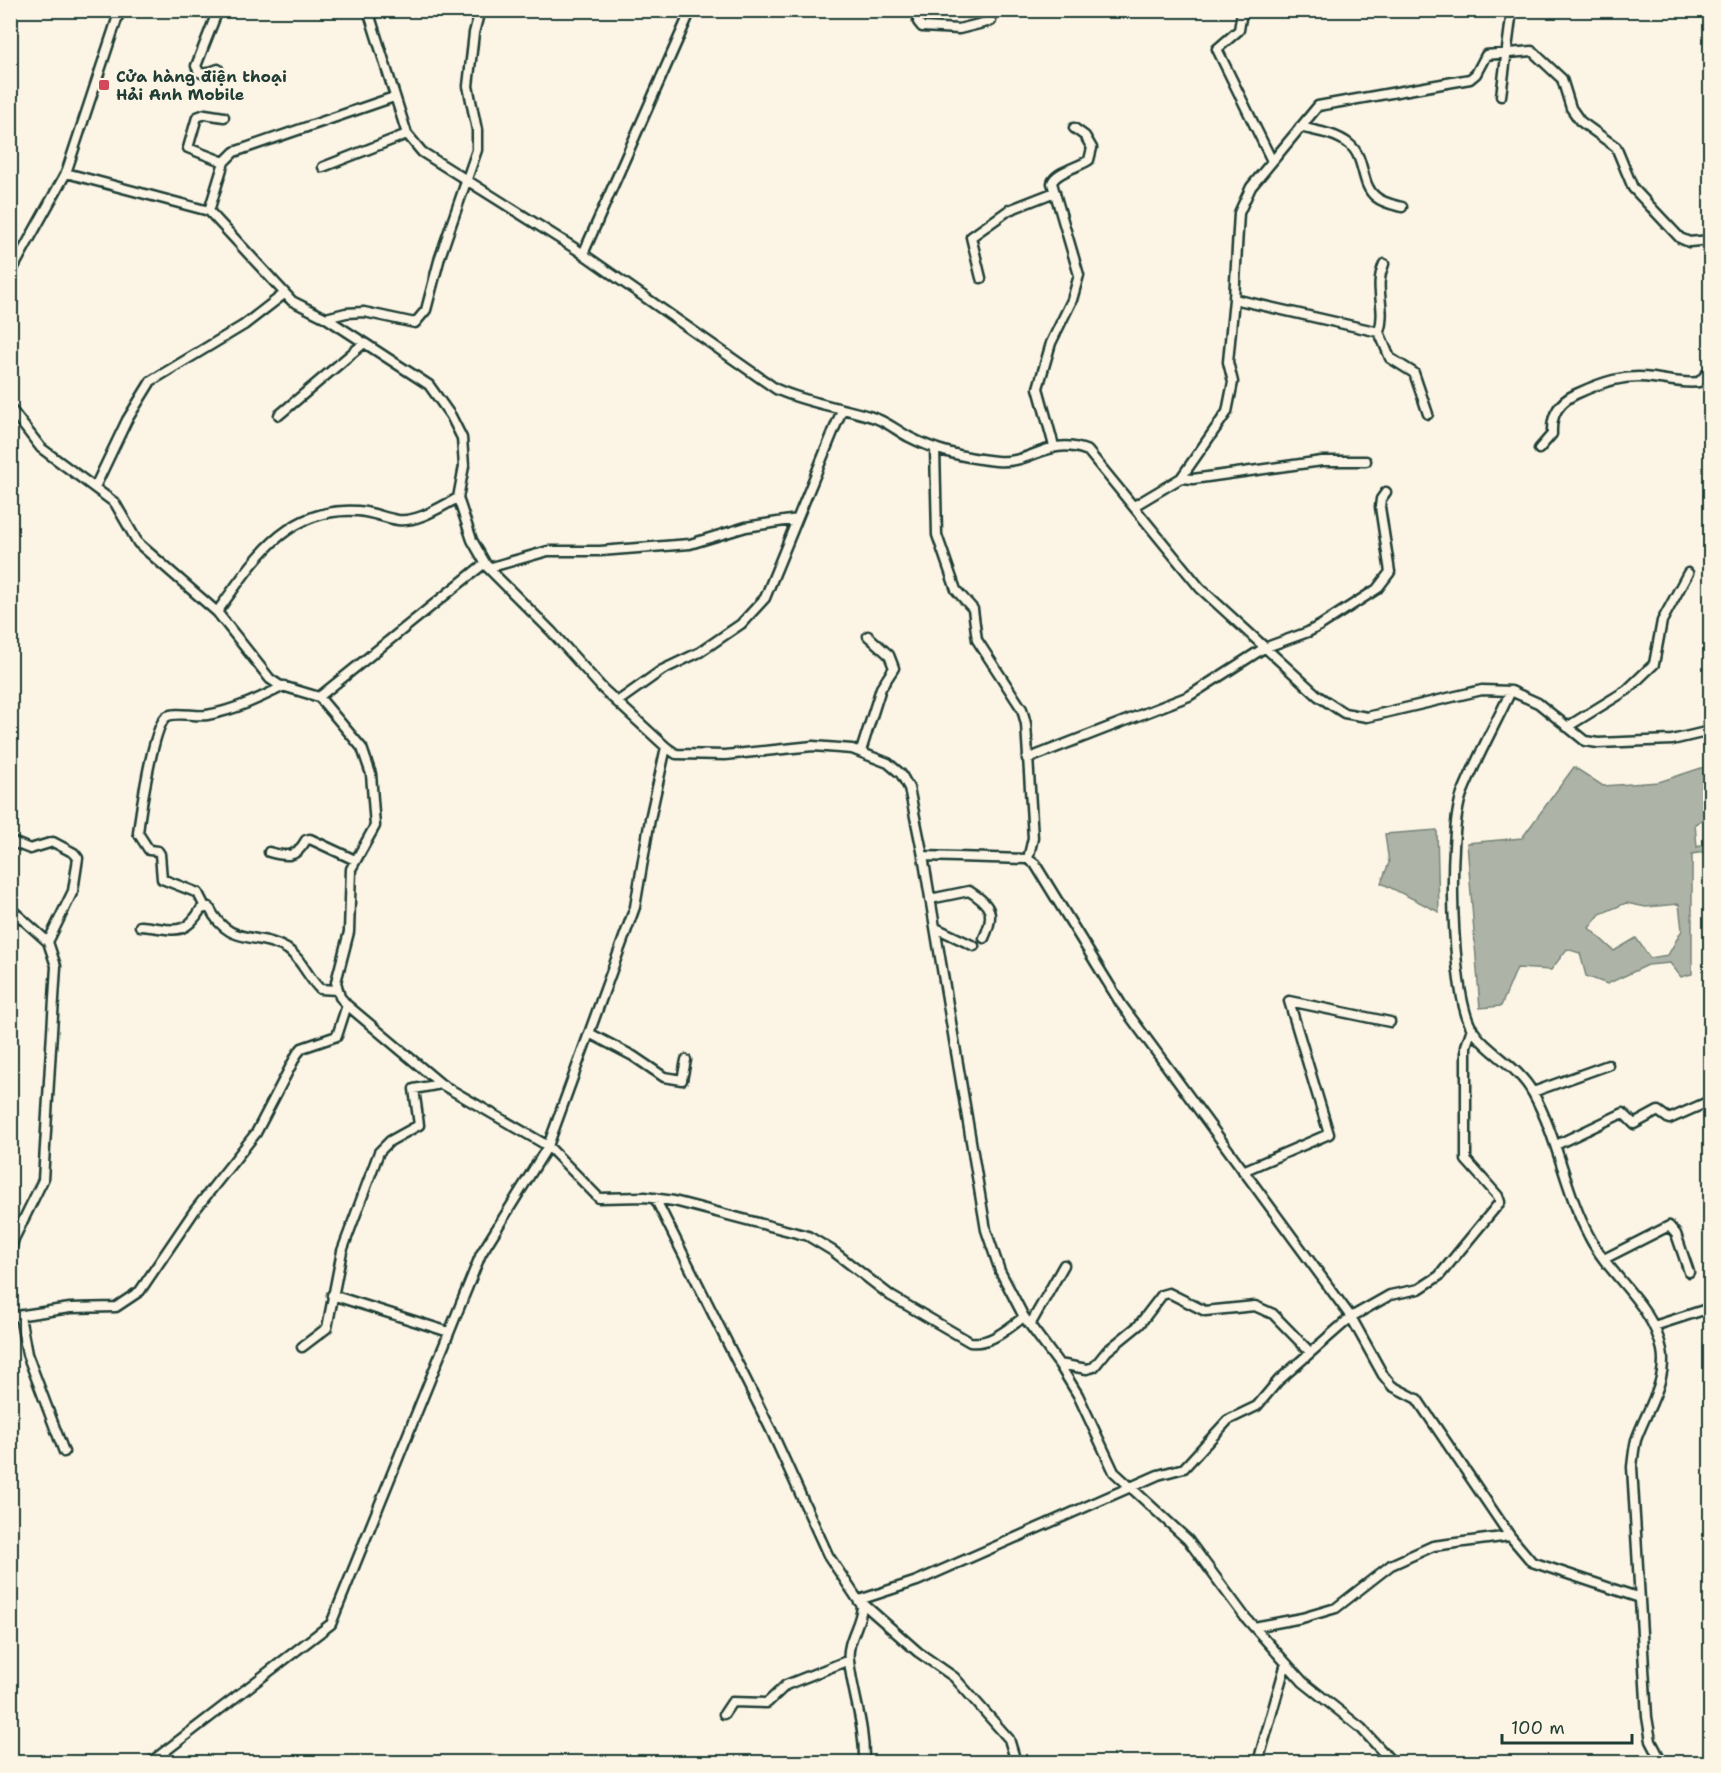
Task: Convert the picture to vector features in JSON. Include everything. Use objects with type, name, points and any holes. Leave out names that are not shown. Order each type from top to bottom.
[{"type":"street","points":[[10,274],[66,173],[120,10]]},
{"type":"street","points":[[218,10],[196,66],[199,72],[204,74],[218,69]]},
{"type":"street","points":[[368,10],[407,134],[422,152],[468,179],[583,254],[776,389],[794,397],[874,417],[936,448],[971,458],[1000,462],[1022,458],[1054,446],[1072,445],[1088,451],[1134,506],[1169,554],[1200,588],[1318,696],[1344,713],[1356,717],[1367,717],[1482,690],[1511,691],[1538,703],[1585,741],[1598,743],[1672,740],[1710,731]]},
{"type":"street","points":[[327,318],[346,313],[364,312],[408,324],[420,320],[426,310],[440,257],[468,179],[478,140],[468,86],[474,33],[480,10]]},
{"type":"street","points":[[583,254],[691,10]]},
{"type":"street","points":[[919,10],[918,22],[922,27],[958,29],[992,21]]},
{"type":"street","points":[[1500,96],[1508,52],[1512,10]]},
{"type":"street","points":[[1242,12],[1239,30],[1218,49],[1272,161]]},
{"type":"street","points":[[1134,506],[1180,478],[1227,412],[1232,397],[1233,382],[1228,362],[1239,213],[1251,187],[1318,106],[1470,79],[1476,74],[1486,55],[1532,51],[1559,75],[1580,121],[1616,147],[1633,188],[1680,238],[1689,242],[1710,240]]},
{"type":"street","points":[[209,211],[224,162],[245,147],[394,97]]},
{"type":"street","points":[[224,117],[205,114],[197,117],[187,143],[188,148],[197,153],[224,162]]},
{"type":"street","points":[[1300,127],[1330,135],[1350,145],[1357,153],[1371,193],[1378,199],[1402,207]]},
{"type":"street","points":[[1054,446],[1038,388],[1051,343],[1077,288],[1079,275],[1067,228],[1054,192],[1053,179],[1078,168],[1089,160],[1092,148],[1085,136],[1074,128]]},
{"type":"street","points":[[323,167],[407,134]]},
{"type":"street","points":[[66,173],[209,211],[254,257],[284,294],[327,318],[363,344],[406,368],[429,385],[451,416],[462,438],[465,452],[458,498],[472,540],[486,566],[616,702],[666,747],[676,754],[692,755],[749,754],[813,746],[861,751],[888,763],[901,774],[909,788],[923,856],[987,1230],[999,1271],[1024,1317],[1059,1364],[1085,1408],[1114,1472],[1188,1540],[1254,1627],[1303,1682],[1361,1728],[1392,1762]]},
{"type":"street","points":[[981,278],[971,237],[1010,210],[1054,192]]},
{"type":"street","points":[[1384,264],[1379,275],[1384,317],[1379,332],[1390,358],[1414,373],[1428,414]]},
{"type":"street","points":[[95,487],[127,420],[152,381],[244,325],[284,294]]},
{"type":"street","points":[[1234,299],[1379,332]]},
{"type":"street","points":[[279,415],[363,344]]},
{"type":"street","points":[[1539,449],[1552,434],[1551,422],[1565,400],[1593,386],[1612,378],[1648,377],[1692,383],[1699,382],[1710,370]]},
{"type":"street","points":[[10,408],[41,447],[115,503],[132,535],[145,551],[218,612],[270,679],[319,697],[362,748],[371,774],[375,826],[355,860],[349,879],[349,933],[337,972],[337,990],[347,1005],[441,1084],[548,1146],[599,1198],[656,1198],[808,1236],[833,1251],[891,1296],[970,1342],[978,1343],[993,1338],[1024,1317]]},
{"type":"street","points":[[616,702],[662,670],[700,652],[741,624],[765,598],[842,410]]},
{"type":"street","points":[[936,448],[937,535],[956,590],[974,609],[977,640],[1022,709],[1026,724],[1033,838],[1028,859]]},
{"type":"street","points":[[1180,478],[1193,479],[1322,461],[1366,461]]},
{"type":"street","points":[[1027,759],[1189,696],[1264,648],[1308,632],[1377,589],[1390,572],[1380,507],[1381,499],[1386,492]]},
{"type":"street","points":[[218,612],[264,549],[278,535],[297,524],[338,512],[359,511],[399,520],[411,520],[458,498]]},
{"type":"street","points":[[319,697],[486,566],[548,550],[600,551],[683,545],[746,527],[797,519]]},
{"type":"street","points":[[1567,727],[1627,690],[1654,664],[1662,621],[1688,573]]},
{"type":"street","points":[[861,751],[881,688],[894,668],[889,655],[868,636]]},
{"type":"street","points":[[284,686],[235,709],[205,715],[171,715],[163,722],[145,781],[138,833],[149,850],[158,851],[160,854],[162,879],[198,893],[205,907],[209,907],[214,919],[226,930],[288,950],[320,989],[337,990]]},
{"type":"street","points":[[1511,691],[1462,795],[1455,830],[1453,854],[1457,965],[1472,1028],[1486,1044],[1516,1069],[1533,1092],[1557,1145],[1588,1235],[1604,1259],[1628,1287],[1654,1326],[1662,1350],[1663,1371],[1636,1441],[1632,1467],[1647,1718],[1651,1741],[1662,1762]]},
{"type":"street","points":[[151,1762],[331,1624],[481,1254],[548,1146],[635,907],[650,819],[666,747]]},
{"type":"street","points":[[269,852],[288,857],[294,855],[306,840],[310,839],[355,860]]},
{"type":"street","points":[[10,841],[30,849],[52,842],[74,853],[78,858],[73,891],[48,942]]},
{"type":"street","points":[[923,856],[1028,859],[1035,864],[1122,1004],[1351,1317],[1383,1375],[1392,1386],[1417,1399],[1510,1536],[1532,1562],[1640,1598]]},
{"type":"street","points":[[930,899],[969,891],[982,899],[990,911],[991,921],[984,938]]},
{"type":"street","points":[[140,926],[184,930],[192,925],[205,907]]},
{"type":"street","points":[[10,908],[48,942],[56,966],[43,1180],[14,1239],[10,1253]]},
{"type":"street","points":[[936,928],[974,946]]},
{"type":"street","points":[[1244,1171],[1329,1134],[1289,1001],[1390,1022]]},
{"type":"street","points":[[64,1452],[15,1317],[70,1308],[116,1307],[140,1291],[195,1210],[251,1142],[297,1054],[302,1048],[337,1036],[347,1005]]},
{"type":"street","points":[[859,1600],[917,1581],[1158,1475],[1184,1468],[1228,1420],[1257,1406],[1278,1381],[1351,1317],[1390,1295],[1419,1289],[1439,1276],[1500,1202],[1498,1196],[1466,1160],[1466,1047],[1472,1028]]},
{"type":"street","points":[[589,1033],[633,1056],[664,1077],[682,1080],[686,1060]]},
{"type":"street","points":[[1533,1092],[1608,1065]]},
{"type":"street","points":[[302,1347],[327,1328],[342,1251],[379,1152],[390,1141],[419,1125],[414,1089],[441,1084]]},
{"type":"street","points":[[1557,1145],[1623,1113],[1634,1124],[1658,1111],[1670,1119],[1710,1101]]},
{"type":"street","points":[[656,1198],[771,1430],[828,1555],[859,1600],[918,1652],[954,1677],[1008,1739],[1016,1762]]},
{"type":"street","points":[[1604,1259],[1669,1226],[1676,1234],[1689,1272]]},
{"type":"street","points":[[1030,1325],[1064,1265]]},
{"type":"street","points":[[1059,1364],[1087,1369],[1094,1367],[1107,1351],[1139,1325],[1162,1295],[1170,1293],[1205,1311],[1255,1306],[1273,1314],[1310,1352]]},
{"type":"street","points":[[332,1295],[449,1332]]},
{"type":"street","points":[[1654,1326],[1710,1308]]},
{"type":"street","points":[[1254,1627],[1302,1618],[1336,1608],[1391,1565],[1433,1546],[1510,1536]]},
{"type":"street","points":[[859,1600],[862,1612],[850,1644],[849,1660],[864,1726],[864,1762]]},
{"type":"street","points":[[724,1714],[732,1702],[767,1703],[786,1684],[849,1660]]},
{"type":"street","points":[[1258,1762],[1286,1663]]},
{"type":"shaded area","points":[[1710,765],[1710,815],[1695,824],[1697,847],[1710,843],[1710,851],[1692,854],[1692,974],[1681,977],[1670,963],[1648,965],[1607,984],[1586,976],[1580,953],[1567,949],[1551,970],[1517,968],[1501,1006],[1480,1008],[1467,843],[1522,838],[1574,767],[1603,786],[1659,782]],"holes":[[[1626,903],[1646,907],[1679,904],[1682,930],[1668,955],[1650,958],[1636,938],[1614,951],[1589,928],[1600,914]]]},
{"type":"shaded area","points":[[1437,830],[1439,912],[1381,883],[1389,863],[1385,834]]},
{"type":"place","name":"Cửa hàng điện thoại Hải Anh Mobile","points":[[104,85]]}]
